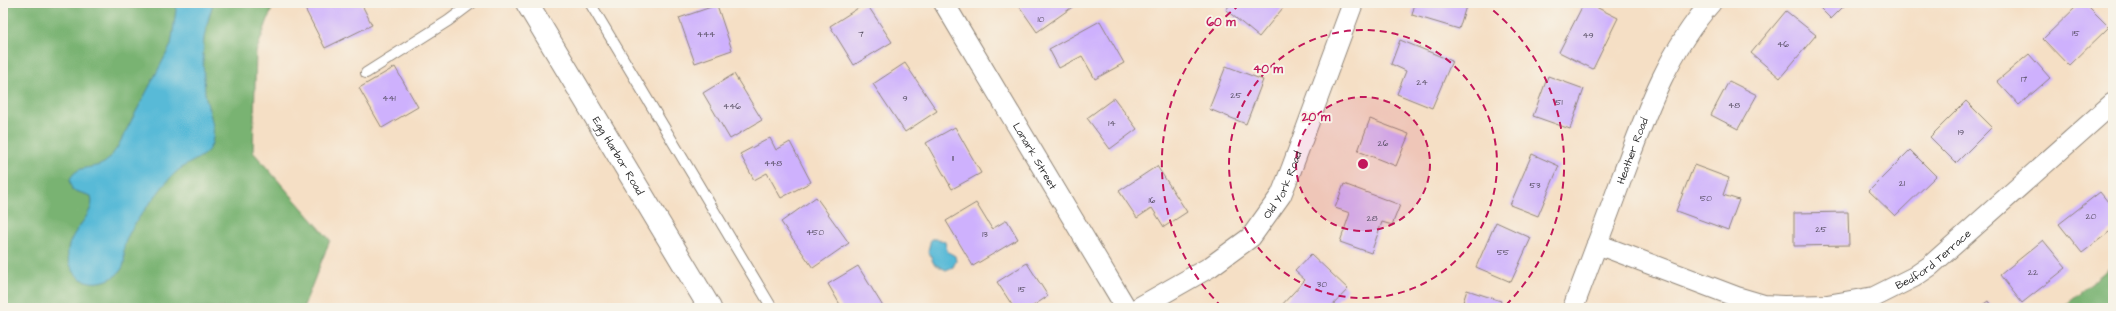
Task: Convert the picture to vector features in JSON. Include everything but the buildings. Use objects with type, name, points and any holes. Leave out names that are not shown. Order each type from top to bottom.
[{"type":"main road","name":"Egg Harbor Road","points":[[527,3],[710,308]]},
{"type":"street","name":"Lanark Street","points":[[944,3],[1126,308]]},
{"type":"street","name":"Old York Road","points":[[1138,308],[1210,267],[1250,237],[1266,218],[1281,194],[1291,170],[1353,3]]},
{"type":"street","name":"Heather Road","points":[[1572,308],[1648,106],[1682,42],[1698,18],[1711,3]]},
{"type":"street","name":"Bedford Terrace","points":[[1597,244],[1714,289],[1764,305],[1827,305],[1874,297],[1914,277],[1930,266],[2113,103]]},
{"type":"lane","points":[[366,73],[448,21],[472,3]]},
{"type":"lane","points":[[590,3],[772,308]]},
{"type":"green space","points":[[3,3],[274,3],[256,52],[253,152],[330,240],[303,308],[3,308]]},
{"type":"green space","points":[[2113,265],[2113,308],[2061,308]]},
{"type":"water","points":[[177,3],[213,3],[204,38],[203,51],[205,93],[213,130],[212,143],[207,152],[184,166],[172,177],[138,218],[126,241],[124,247],[124,264],[117,275],[98,282],[84,280],[78,277],[74,272],[68,260],[68,249],[71,239],[88,213],[92,204],[91,196],[72,190],[70,179],[73,174],[81,169],[104,163],[110,158],[117,148],[171,45]]},
{"type":"water","points":[[931,239],[938,239],[945,242],[947,251],[955,256],[956,261],[953,267],[946,270],[934,264],[928,251]]}]
